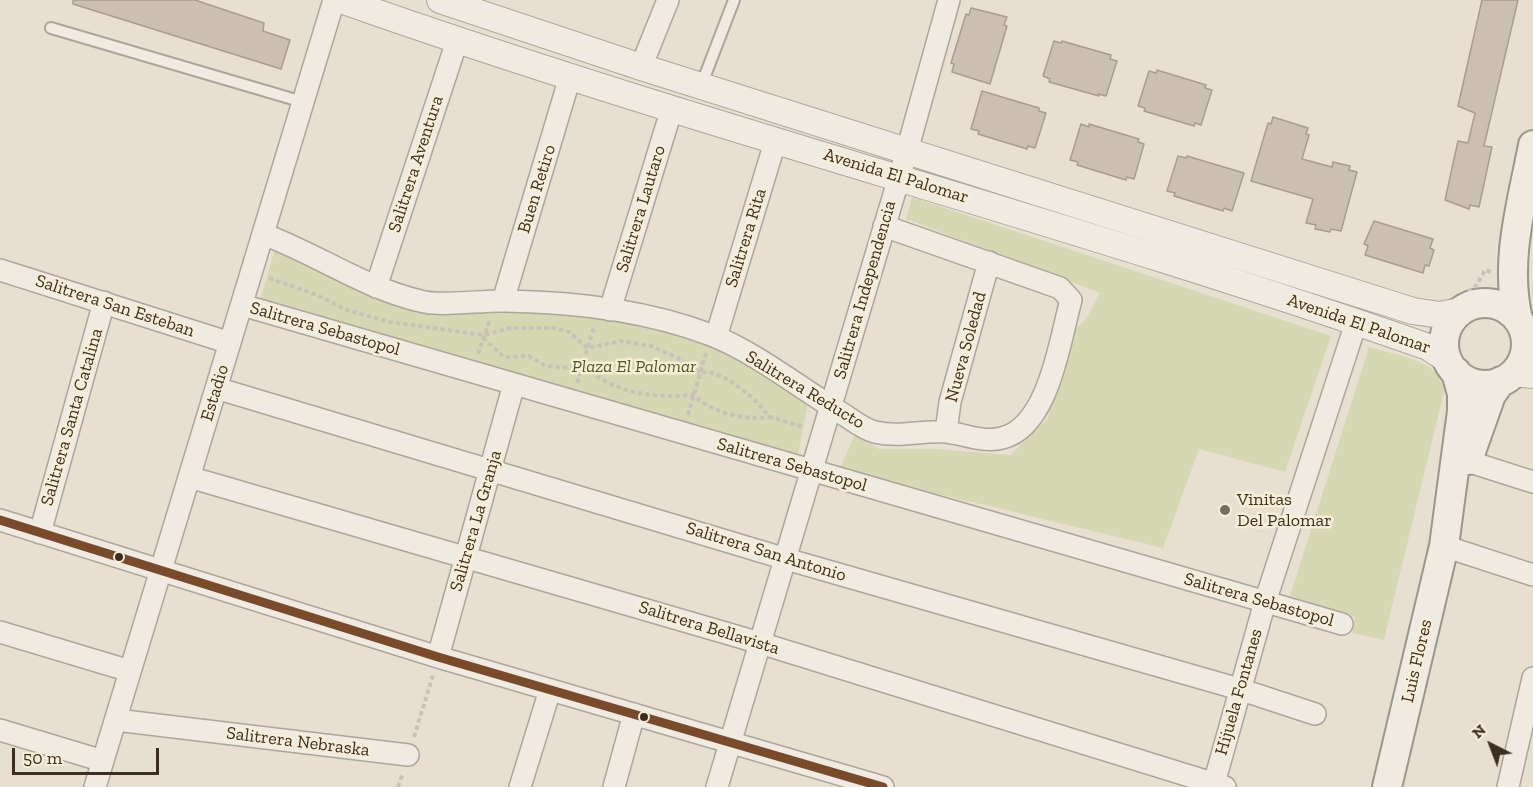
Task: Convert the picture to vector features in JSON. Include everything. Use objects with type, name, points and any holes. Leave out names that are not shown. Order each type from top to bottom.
[{"type":"main road","points":[[1515,239],[1499,282],[1492,294],[1451,321],[1446,333],[1444,346],[1452,366],[1467,380],[1480,384],[1515,376],[1524,356],[1525,329],[1512,284],[1515,239],[1533,145]]},
{"type":"main road","points":[[1470,308],[1498,305],[1525,329]]},
{"type":"main road","name":"Luis Flores","points":[[1445,540],[1462,411],[1462,394],[1452,366]]},
{"type":"main road","name":"Luis Flores","points":[[1388,787],[1445,540],[1467,461],[1491,395],[1515,376]]},
{"type":"street","name":"Estadio","points":[[95,787],[334,0]]},
{"type":"street","name":"Avenida El Palomar","points":[[341,0],[457,41],[570,77],[1212,273],[1428,347],[1452,366]]},
{"type":"street","name":"Avenida El Palomar","points":[[440,0],[641,67],[1413,311],[1440,315],[1470,308]]},
{"type":"street","points":[[641,67],[668,0]]},
{"type":"street","name":"Salitrera Independencia","points":[[717,787],[907,151],[949,0]]},
{"type":"street","name":"Salitrera Aventura","points":[[376,287],[457,41]]},
{"type":"street","name":"Buen Retiro","points":[[500,301],[570,77]]},
{"type":"street","name":"Salitrera Lautaro","points":[[605,309],[672,108]]},
{"type":"street","name":"Salitrera Rita","points":[[714,336],[776,139]]},
{"type":"street","name":"Salitrera Reducto","points":[[263,234],[294,245],[322,263],[376,287],[422,302],[561,302],[630,313],[714,336],[873,432],[903,436],[946,432],[984,440],[1003,438],[1019,431],[1044,397],[1071,300],[1060,288],[884,226]]},
{"type":"street","name":"Nueva Soledad","points":[[946,432],[950,402],[989,262]]},
{"type":"street","name":"Salitrera San Esteban","points":[[0,270],[230,343]]},
{"type":"street","name":"Salitrera Santa Catalina","points":[[40,532],[104,302]]},
{"type":"street","name":"Salitrera Sebastopol","points":[[242,305],[1342,624]]},
{"type":"street","name":"Hijuela Fontanes","points":[[1217,786],[1239,689],[1265,602],[1356,323]]},
{"type":"street","name":"Salitrera La Granja","points":[[438,657],[514,384]]},
{"type":"street","name":"Salitrera San Antonio","points":[[216,388],[786,559],[1239,689],[1315,714]]},
{"type":"street","points":[[1467,461],[1533,482]]},
{"type":"street","name":"Salitrera Bellavista","points":[[189,477],[760,643],[1217,786]]},
{"type":"street","points":[[0,520],[438,657],[731,742],[827,779],[883,787]]},
{"type":"street","points":[[1445,540],[1533,575]]},
{"type":"street","points":[[0,632],[130,671]]},
{"type":"street","points":[[1508,787],[1533,678]]},
{"type":"street","points":[[520,787],[550,690]]},
{"type":"street","points":[[614,787],[634,714]]},
{"type":"street","name":"Salitrera Nebraska","points":[[116,720],[408,755]]},
{"type":"street","points":[[0,730],[103,761]]},
{"type":"lane","points":[[701,86],[734,0]]},
{"type":"lane","points":[[51,28],[303,102]]},
{"type":"path","points":[[252,272],[370,317],[484,337],[511,328],[555,328],[568,332],[587,348]]},
{"type":"path","points":[[363,340],[376,287]]},
{"type":"path","points":[[472,372],[500,301]]},
{"type":"path","points":[[571,401],[587,348],[605,309]]},
{"type":"path","points":[[683,433],[699,372],[714,336]]},
{"type":"path","points":[[484,337],[504,357],[529,356],[544,364],[562,368],[582,365],[607,382],[633,392],[666,397],[693,395],[708,407],[728,415],[758,419],[770,417],[823,432]]},
{"type":"path","points":[[587,348],[611,342],[635,343],[666,352],[699,372],[713,373],[729,380],[752,397],[770,417]]},
{"type":"path","points":[[398,787],[438,657]]},
{"type":"green space","points":[[912,197],[1331,336],[1285,472],[1199,449],[1163,548],[839,470],[855,434],[879,449],[935,449],[1010,455],[1047,419],[1076,328],[1086,319],[1100,293],[906,219]]},
{"type":"green space","name":"Plaza El Palomar","points":[[275,249],[371,294],[569,308],[689,335],[810,394],[796,465],[259,303]]},
{"type":"green space","points":[[1369,347],[1422,363],[1431,368],[1446,383],[1384,640],[1352,633],[1355,617],[1290,596]]},
{"type":"building","points":[[73,0],[195,0],[264,23],[263,31],[290,40],[281,69],[73,4]]},
{"type":"building","points":[[1482,0],[1518,0],[1484,146],[1492,147],[1479,207],[1470,205],[1469,209],[1445,200],[1458,141],[1468,143],[1475,113],[1458,106]]},
{"type":"building","points":[[971,8],[1007,17],[1004,25],[1007,26],[990,84],[952,72],[954,64],[951,63],[966,14],[969,15]]},
{"type":"building","points":[[1054,41],[1061,43],[1062,41],[1111,55],[1110,59],[1117,61],[1106,96],[1049,82],[1050,79],[1043,76]]},
{"type":"building","points":[[1157,70],[1206,85],[1205,88],[1212,90],[1201,125],[1195,123],[1194,126],[1144,111],[1145,108],[1138,106],[1149,71],[1156,73]]},
{"type":"building","points":[[982,91],[1039,108],[1039,111],[1046,113],[1035,148],[1028,146],[1027,149],[978,134],[979,131],[971,129]]},
{"type":"building","points":[[1273,117],[1308,128],[1306,134],[1309,135],[1302,159],[1332,167],[1333,162],[1350,166],[1349,170],[1357,172],[1341,231],[1331,229],[1330,232],[1315,229],[1316,225],[1306,223],[1313,199],[1251,181],[1268,123],[1271,124]]},
{"type":"building","points":[[1081,124],[1089,127],[1089,124],[1139,139],[1138,142],[1144,144],[1134,179],[1127,177],[1126,180],[1077,165],[1078,162],[1070,160]]},
{"type":"building","points":[[1178,156],[1186,158],[1187,156],[1244,173],[1232,211],[1224,208],[1223,211],[1174,196],[1175,193],[1167,191]]},
{"type":"building","points":[[1374,221],[1433,239],[1430,248],[1434,250],[1429,266],[1425,265],[1423,273],[1365,255],[1368,246],[1364,244]]},
{"type":"transit line","points":[[0,520],[438,657],[883,787]]},
{"type":"place","name":"Vinitas Del Palomar","points":[[1225,510]]}]
